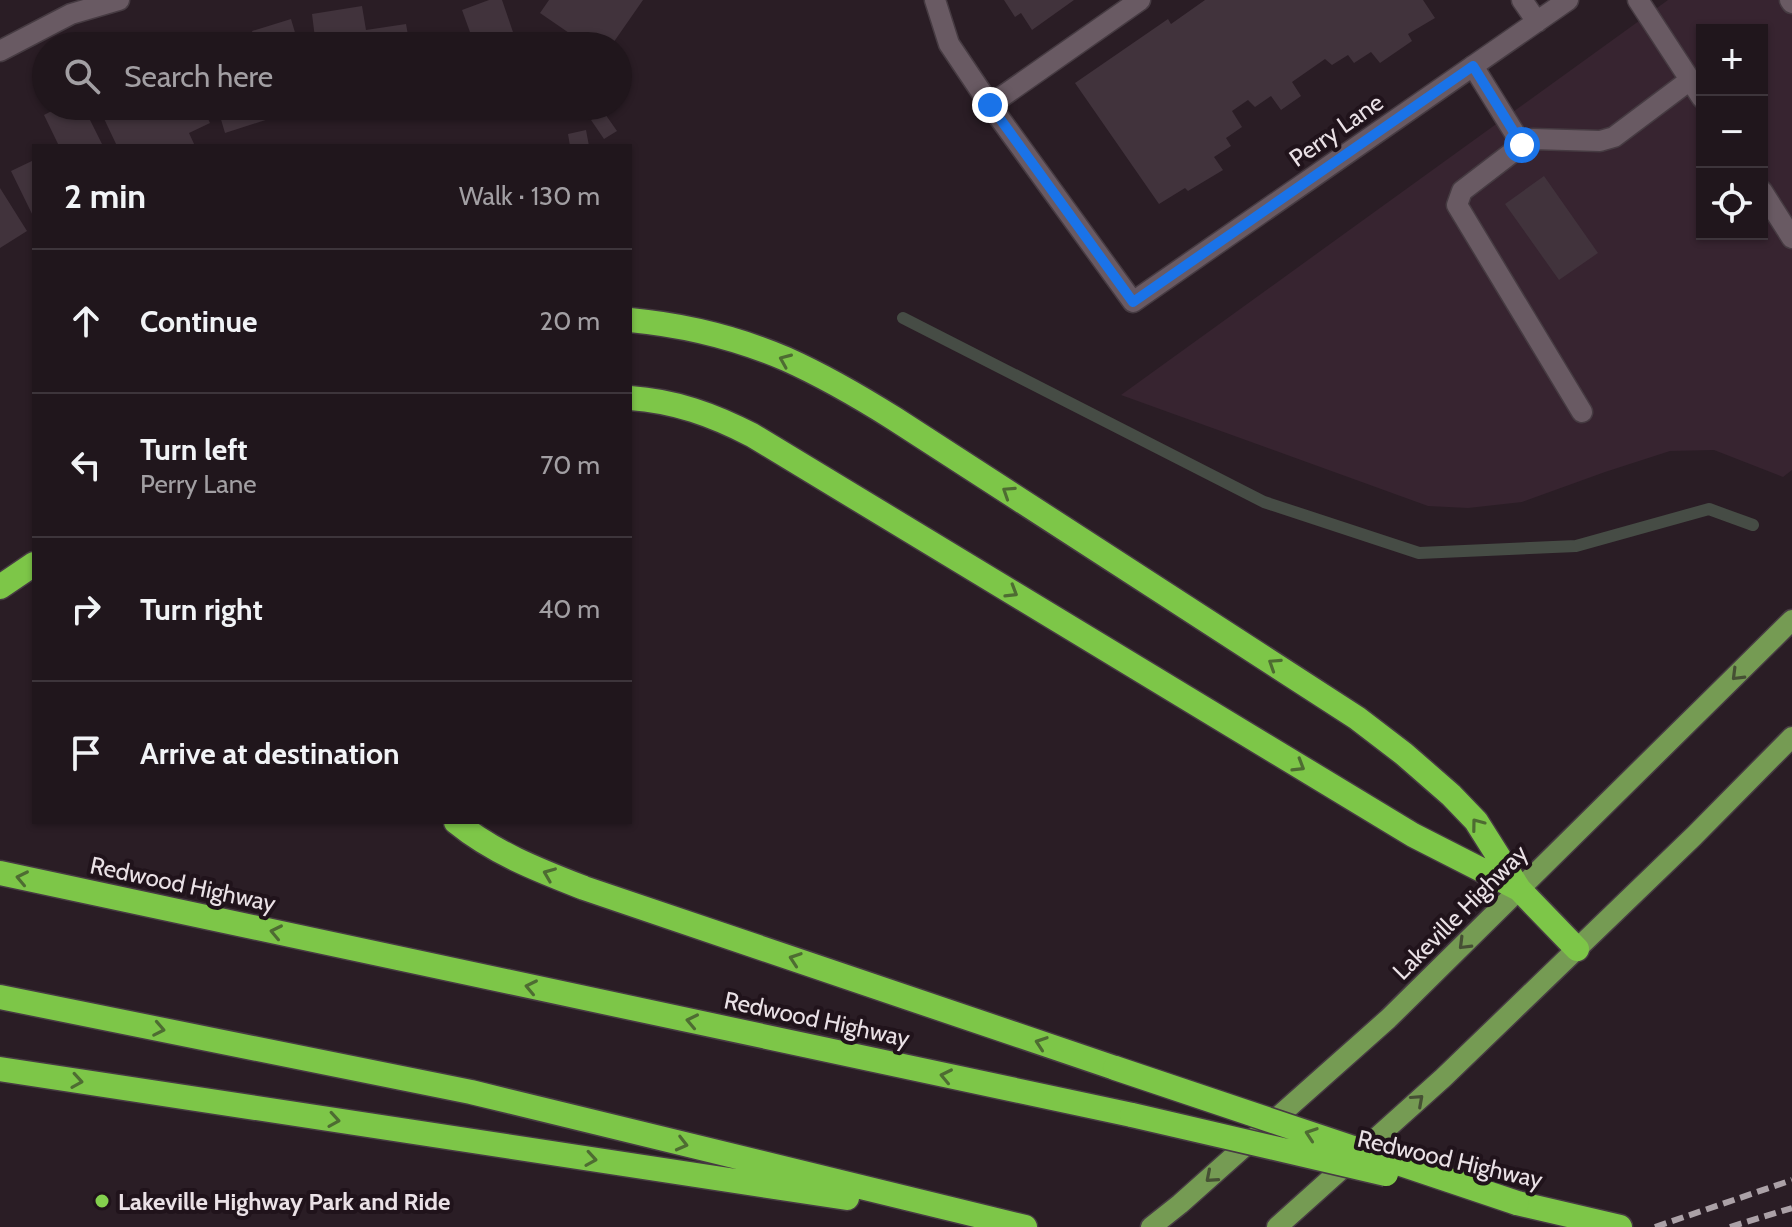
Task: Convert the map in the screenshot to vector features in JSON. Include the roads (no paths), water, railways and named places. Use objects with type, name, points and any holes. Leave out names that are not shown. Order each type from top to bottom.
[{"type":"highway","points":[[632,320],[700,331],[783,358],[821,376],[895,419],[1250,648],[1382,736],[1426,772],[1476,821],[1519,889],[1577,949]]},
{"type":"highway","points":[[632,398],[694,410],[752,435],[1413,835],[1519,889]]},
{"type":"highway","points":[[0,587],[32,565]]},
{"type":"highway","points":[[459,824],[505,855],[584,888],[1517,1203]]},
{"type":"highway","name":"Redwood Highway","points":[[0,873],[1132,1115],[1620,1227]]},
{"type":"highway","points":[[0,997],[471,1092],[1016,1225]]},
{"type":"highway","points":[[0,1069],[1016,1225]]},
{"type":"main road","name":"Lakeville Highway","points":[[1151,1227],[1378,1029],[1792,620]]},
{"type":"main road","points":[[1277,1227],[1443,1078],[1792,737]]},
{"type":"street","points":[[36,32],[71,14],[119,0]]},
{"type":"street","points":[[935,0],[949,44],[990,105],[1140,0]]},
{"type":"street","points":[[1522,0],[1537,22]]},
{"type":"street","name":"Perry Lane","points":[[990,105],[1133,302],[1568,0]]},
{"type":"street","points":[[1638,0],[1701,96]]},
{"type":"street","points":[[0,51],[32,34]]},
{"type":"street","points":[[1473,66],[1522,145]]},
{"type":"street","points":[[1582,412],[1457,205],[1462,191],[1533,139],[1600,141],[1614,137],[1690,80]]},
{"type":"street","points":[[1768,200],[1792,238]]},
{"type":"waterway","points":[[903,318],[1264,502],[1419,553],[1576,546],[1709,509],[1753,525]]},
{"type":"railway","points":[[1655,1227],[1792,1180]]},
{"type":"railway","points":[[1730,1227],[1792,1208]]},
{"type":"place","name":"Lakeville Highway Park and Ride","points":[[102,1201]]}]
